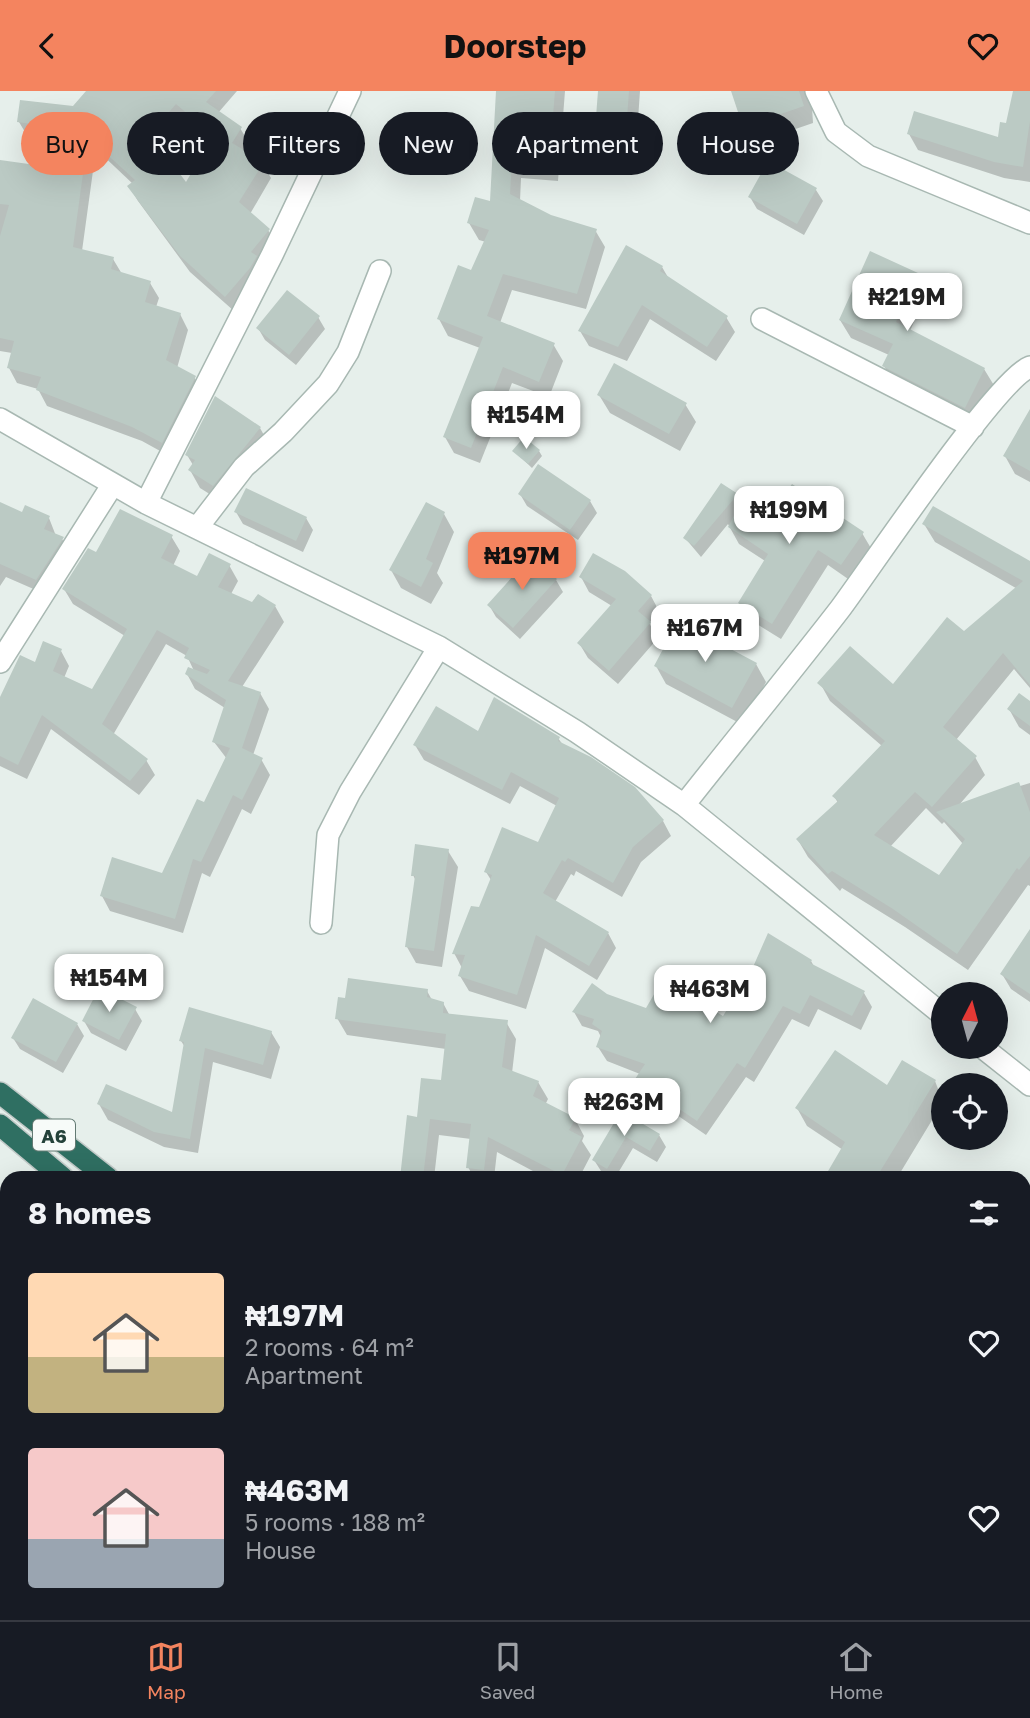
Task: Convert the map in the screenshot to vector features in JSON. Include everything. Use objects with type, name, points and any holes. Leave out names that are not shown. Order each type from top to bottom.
[{"type":"highway","name":"A6","points":[[0,1093],[99,1171]]},
{"type":"highway","name":"A6","points":[[0,1125],[55,1171]]},
{"type":"street","points":[[146,503],[266,267],[350,91]]},
{"type":"street","points":[[816,91],[836,132],[868,156],[1030,223]]},
{"type":"street","points":[[197,528],[244,467],[283,432],[328,384],[348,352],[380,271]]},
{"type":"street","points":[[762,319],[973,427]]},
{"type":"street","points":[[684,805],[840,608],[973,427],[1012,381],[1030,367]]},
{"type":"street","points":[[0,419],[146,503],[439,647],[578,732],[684,805],[931,1005]]},
{"type":"street","points":[[0,662],[113,484]]},
{"type":"street","points":[[321,923],[328,835],[350,792],[439,647]]},
{"type":"street","points":[[997,1059],[1030,1086]]},
{"type":"building","points":[[86,91],[216,91],[206,102],[220,112],[185,112],[176,104],[169,112],[127,112],[127,173],[113,160],[113,112],[21,112],[21,123],[17,122],[20,100],[73,106]]},
{"type":"building","points":[[496,91],[555,91],[553,112],[495,112]]},
{"type":"building","points":[[598,91],[629,91],[627,112],[596,112]]},
{"type":"building","points":[[731,91],[799,91],[804,106],[787,112],[738,112]]},
{"type":"building","points":[[1013,91],[1030,91],[1030,121],[1023,167],[994,162],[907,134],[914,111],[998,137],[1000,122],[1006,123]]},
{"type":"building","points":[[229,118],[242,127],[232,143],[243,150],[243,175],[256,175],[239,202],[270,229],[251,252],[257,256],[250,268],[225,297],[180,256],[127,186],[135,180],[130,175],[181,175],[186,182],[190,175],[229,175]]},
{"type":"building","points":[[0,160],[21,163],[21,175],[83,175],[73,247],[114,257],[111,269],[151,281],[145,302],[181,313],[166,360],[196,376],[162,443],[132,427],[36,390],[41,377],[7,368],[14,341],[0,338],[0,236],[9,205],[0,204]]},
{"type":"building","points":[[492,164],[492,175],[511,175],[510,194],[551,215],[597,229],[577,294],[503,274],[487,316],[555,343],[539,382],[503,367],[471,448],[443,437],[483,337],[437,319],[458,265],[471,270],[489,230],[467,223],[475,197],[490,201]]},
{"type":"building","points":[[760,175],[793,175],[817,188],[797,224],[748,197]]},
{"type":"building","points":[[626,245],[663,266],[660,271],[728,316],[707,347],[642,305],[618,347],[578,331]]},
{"type":"building","points":[[870,251],[918,273],[896,322],[985,368],[965,408],[882,366],[893,344],[839,320]]},
{"type":"building","points":[[287,290],[320,316],[289,355],[256,328]]},
{"type":"building","points":[[614,363],[687,403],[669,434],[597,395]]},
{"type":"building","points":[[215,396],[261,427],[213,486],[188,470],[195,460],[185,455]]},
{"type":"building","points":[[1030,409],[1030,471],[1003,456]]},
{"type":"building","points":[[524,437],[540,450],[528,464],[512,451]]},
{"type":"building","points":[[538,464],[591,500],[570,530],[518,494]]},
{"type":"building","points":[[721,483],[738,494],[694,546],[683,538]]},
{"type":"building","points":[[792,484],[864,532],[841,565],[818,550],[772,624],[738,603],[768,554],[728,527],[743,498],[770,515]]},
{"type":"building","points":[[246,488],[307,517],[296,541],[234,512]]},
{"type":"building","points":[[0,502],[22,512],[25,505],[50,516],[44,529],[64,537],[36,580],[0,564]]},
{"type":"building","points":[[426,502],[445,512],[426,559],[433,563],[421,587],[389,570]]},
{"type":"building","points":[[933,506],[1030,561],[1030,685],[1003,653],[943,727],[977,756],[932,807],[915,792],[874,835],[939,875],[965,839],[936,812],[1019,782],[1030,812],[1030,856],[1019,870],[1017,868],[957,954],[832,871],[828,874],[796,839],[838,801],[832,796],[885,741],[817,683],[850,646],[893,684],[947,617],[964,631],[1023,581],[922,524]]},
{"type":"building","points":[[120,509],[173,535],[161,558],[197,576],[209,553],[231,564],[218,587],[252,602],[258,594],[276,605],[228,681],[261,692],[242,748],[263,758],[242,800],[233,795],[201,862],[193,859],[175,919],[100,896],[112,857],[162,873],[197,799],[204,802],[230,748],[212,742],[226,700],[185,674],[188,667],[207,674],[210,670],[184,658],[189,648],[157,630],[102,724],[148,759],[130,781],[42,715],[18,765],[0,756],[0,697],[20,655],[35,662],[43,641],[62,649],[53,671],[92,689],[127,629],[62,589],[88,548],[96,552]]},
{"type":"building","points":[[593,553],[625,571],[652,595],[638,611],[651,622],[609,671],[577,643],[616,599],[579,577]]},
{"type":"building","points":[[531,556],[557,579],[513,628],[487,605]]},
{"type":"building","points":[[678,621],[757,663],[732,708],[654,666]]},
{"type":"building","points":[[1019,693],[1030,701],[1030,726],[1007,709]]},
{"type":"building","points":[[494,697],[560,737],[558,741],[591,757],[635,787],[664,820],[633,847],[613,883],[568,858],[565,862],[562,860],[543,893],[609,932],[589,966],[536,935],[517,995],[458,976],[465,955],[452,954],[471,906],[479,907],[492,875],[484,872],[502,827],[538,842],[559,798],[511,772],[502,790],[413,745],[436,706],[478,731]]},
{"type":"building","points":[[415,844],[449,849],[434,951],[405,947],[415,876],[411,876]]},
{"type":"building","points":[[1030,929],[1030,994],[1000,974]]},
{"type":"building","points":[[768,933],[812,960],[810,963],[865,991],[852,1016],[810,995],[800,1014],[783,1006],[745,1068],[737,1063],[697,1121],[635,1079],[645,1064],[596,1047],[602,1031],[592,1024],[594,1019],[572,1012],[592,983],[607,994],[646,1008],[663,979],[723,1016],[753,967]]},
{"type":"building","points":[[348,978],[428,989],[427,997],[444,1002],[443,1013],[508,1020],[502,1067],[539,1081],[533,1096],[576,1118],[569,1130],[582,1137],[564,1171],[554,1171],[488,1137],[484,1170],[466,1168],[471,1124],[430,1119],[424,1171],[401,1171],[407,1115],[417,1117],[421,1078],[441,1080],[446,1034],[335,1019],[338,997],[345,998]]},
{"type":"building","points":[[99,988],[137,1007],[119,1040],[82,1021]]},
{"type":"building","points":[[33,998],[78,1023],[56,1062],[11,1038]]},
{"type":"building","points":[[189,1007],[272,1031],[263,1065],[205,1048],[190,1139],[154,1132],[97,1104],[106,1084],[172,1112],[184,1042],[179,1041]]},
{"type":"building","points":[[835,1050],[887,1085],[902,1060],[931,1077],[931,1088],[880,1171],[828,1171],[845,1142],[795,1108]]},
{"type":"building","points":[[621,1111],[660,1134],[650,1151],[626,1137],[607,1169],[592,1160]]}]
